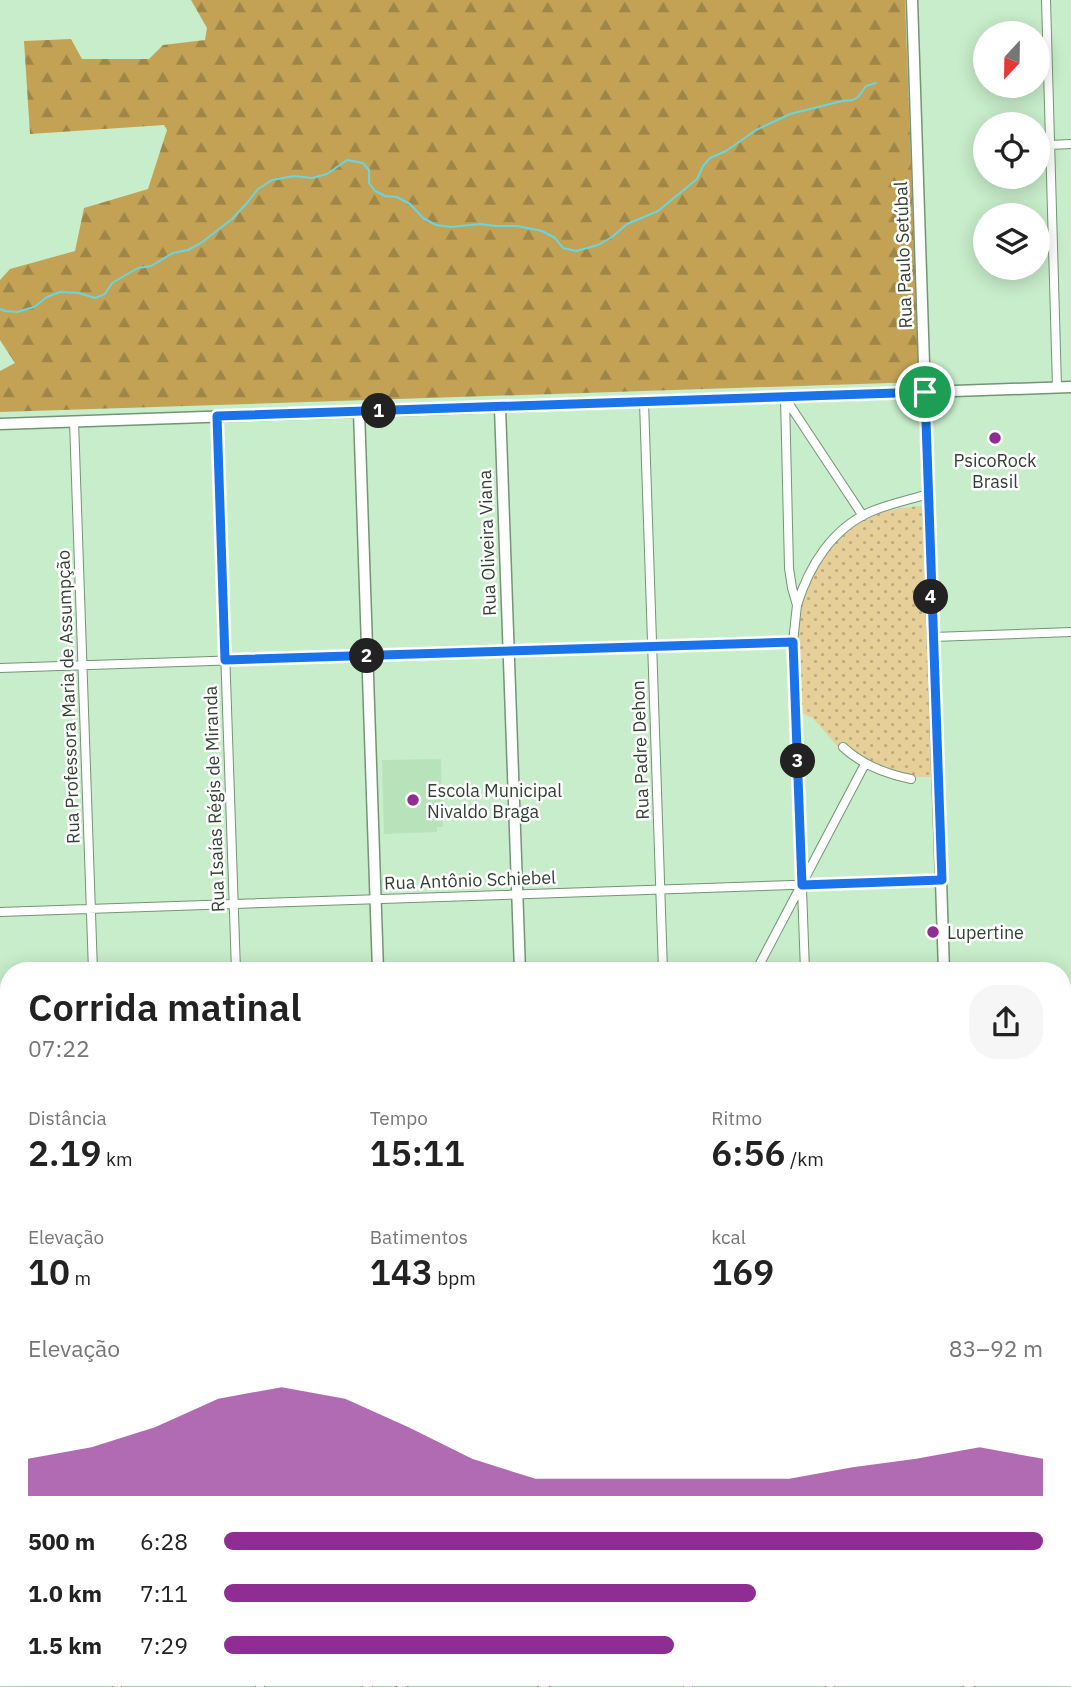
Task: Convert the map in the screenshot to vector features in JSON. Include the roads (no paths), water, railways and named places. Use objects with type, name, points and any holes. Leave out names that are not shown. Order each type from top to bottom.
[{"type":"main road","name":"Rua Paulo Setúbal","points":[[912,0],[944,962]]},
{"type":"main road","points":[[0,424],[1071,387]]},
{"type":"main road","name":"Rua Oliveira Viana","points":[[500,407],[520,962]]},
{"type":"main road","points":[[359,411],[378,962]]},
{"type":"street","points":[[1046,0],[1049,112]]},
{"type":"street","points":[[1058,387],[1050,145],[1071,144]]},
{"type":"street","points":[[785,397],[863,516]]},
{"type":"street","points":[[785,397],[789,568],[797,605]]},
{"type":"street","name":"Rua Padre Dehon","points":[[644,402],[663,962]]},
{"type":"street","name":"Rua Isaías Régis de Miranda","points":[[217,416],[236,962]]},
{"type":"street","name":"Rua Professora Maria de Assumpção","points":[[74,421],[93,962]]},
{"type":"street","points":[[805,962],[793,642],[797,605],[805,582],[821,554],[839,533],[877,509],[928,494]]},
{"type":"street","points":[[933,637],[1071,632]]},
{"type":"street","points":[[0,668],[793,642]]},
{"type":"street","points":[[843,747],[865,764],[911,779]]},
{"type":"street","points":[[760,962],[865,764]]},
{"type":"street","name":"Rua Antônio Schiebel","points":[[0,912],[942,880]]},
{"type":"waterway","points":[[0,309],[17,312],[34,307],[47,297],[60,292],[79,293],[95,298],[105,294],[112,283],[138,268],[151,266],[173,253],[188,250],[201,243],[232,219],[258,189],[272,180],[294,176],[312,178],[327,174],[347,160],[363,163],[369,170],[369,183],[375,191],[410,204],[423,218],[436,225],[517,226],[542,231],[555,238],[563,248],[576,251],[598,245],[627,224],[658,211],[697,179],[710,158],[726,151],[756,130],[790,114],[853,100],[866,86],[876,83]]},
{"type":"place","name":"PsicoRock Brasil","points":[[995,438]]},
{"type":"place","name":"Escola Municipal Nivaldo Braga","points":[[413,800]]},
{"type":"place","name":"Lupertine","points":[[933,932]]}]
